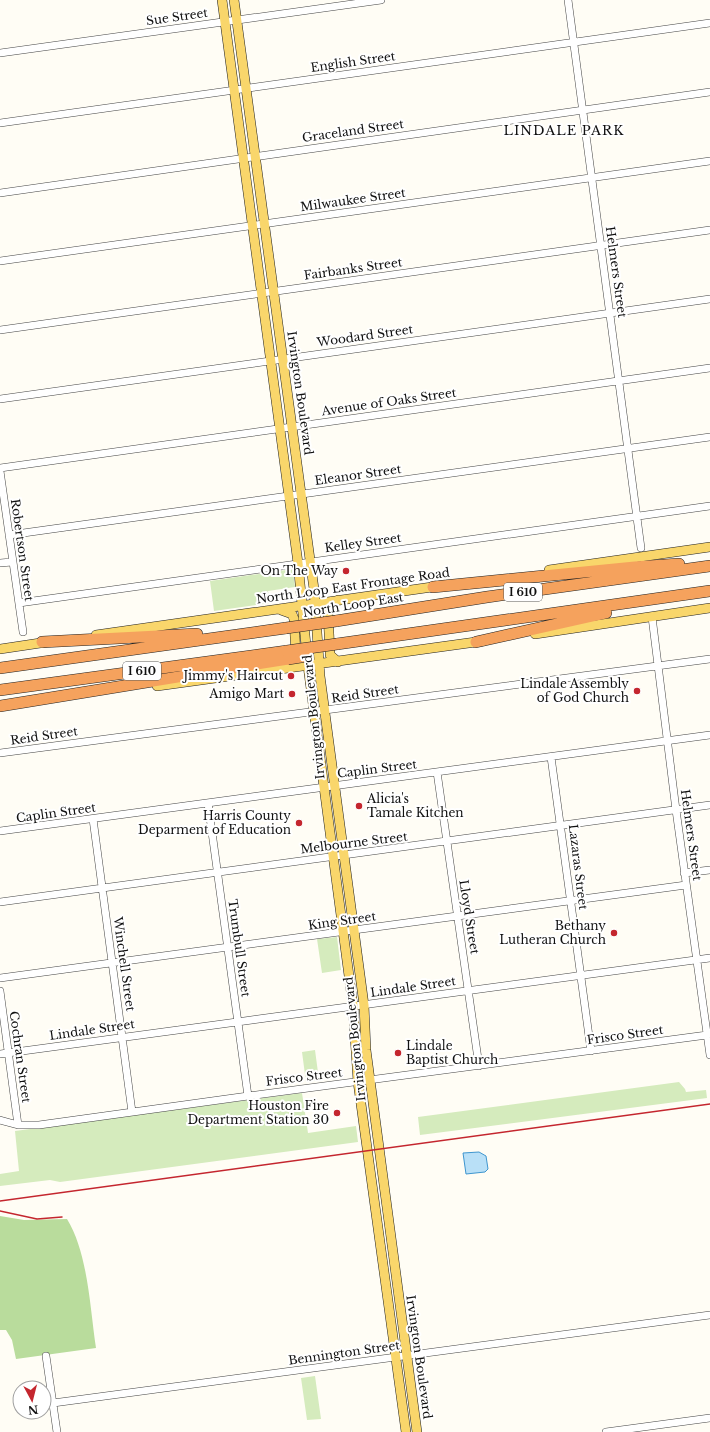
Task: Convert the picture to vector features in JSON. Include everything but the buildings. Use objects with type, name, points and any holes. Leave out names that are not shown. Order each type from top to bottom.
[{"type":"highway","points":[[433,587],[635,567],[710,562]]},
{"type":"highway","name":"North Loop East","points":[[0,668],[336,621],[487,597],[710,566]]},
{"type":"highway","points":[[476,642],[564,621],[710,591]]},
{"type":"highway","name":"I 610","points":[[0,691],[288,655],[338,652],[359,640],[710,591]]},
{"type":"highway","points":[[42,642],[271,630]]},
{"type":"highway","points":[[0,707],[288,655]]},
{"type":"main road","name":"Irvington Boulevard","points":[[222,0],[298,563],[313,712],[353,1006],[358,1082],[406,1432]]},
{"type":"main road","name":"Irvington Boulevard","points":[[234,0],[310,561],[324,710],[364,1005],[366,1050],[417,1432]]},
{"type":"main road","name":"North Loop East Frontage Road","points":[[0,649],[710,547]]},
{"type":"main road","points":[[338,600],[331,605],[328,614],[330,655],[338,652],[476,642],[710,608]]},
{"type":"main road","points":[[278,609],[292,614],[294,619],[296,656],[291,665],[282,669]]},
{"type":"main road","points":[[0,707],[308,666],[319,664],[338,652]]},
{"type":"main road","points":[[362,1106],[374,1105]]},
{"type":"main road","points":[[371,1172],[383,1170]]},
{"type":"main road","points":[[380,1244],[391,1242]]},
{"type":"main road","points":[[388,1300],[399,1298]]},
{"type":"street","name":"Sue Street","points":[[0,53],[381,0]]},
{"type":"street","name":"Helmers Street","points":[[568,0],[641,548]]},
{"type":"street","name":"English Street","points":[[0,123],[710,23]]},
{"type":"street","name":"Graceland Street","points":[[0,193],[710,92]]},
{"type":"street","name":"Milwaukee Street","points":[[0,261],[710,162]]},
{"type":"street","name":"Fairbanks Street","points":[[0,330],[710,230]]},
{"type":"street","name":"Woodard Street","points":[[0,400],[710,299]]},
{"type":"street","name":"Avenue of Oaks Street","points":[[0,469],[292,426],[710,368]]},
{"type":"street","name":"Eleanor Street","points":[[9,535],[710,437]]},
{"type":"street","name":"Robertson Street","points":[[0,469],[23,632]]},
{"type":"street","name":"Kelley Street","points":[[19,603],[710,506]]},
{"type":"street","points":[[0,563],[12,562]]},
{"type":"street","name":"Helmers Street","points":[[652,617],[684,873],[710,1055]]},
{"type":"street","name":"Reid Street","points":[[0,753],[313,712],[658,664],[710,659]]},
{"type":"street","name":"Caplin Street","points":[[0,832],[710,735]]},
{"type":"street","name":"Lazaras Street","points":[[551,757],[562,825],[592,1051]]},
{"type":"street","name":"Lloyd Street","points":[[437,772],[479,1066]]},
{"type":"street","name":"Trumbull Street","points":[[208,803],[248,1096]]},
{"type":"street","name":"Melbourne Street","points":[[0,902],[710,805]]},
{"type":"street","name":"Winchell Street","points":[[93,819],[132,1112]]},
{"type":"street","points":[[684,873],[710,870]]},
{"type":"street","name":"King Street","points":[[0,978],[686,885]]},
{"type":"street","name":"Lindale Street","points":[[0,1054],[710,958]]},
{"type":"street","name":"Cochran Street","points":[[0,991],[18,1125]]},
{"type":"street","name":"Frisco Street","points":[[0,1120],[18,1125],[39,1125],[707,1035]]},
{"type":"street","name":"Bennington Street","points":[[53,1403],[710,1315]]},
{"type":"street","points":[[46,1356],[57,1432]]},
{"type":"street","points":[[606,1432],[710,1418]]},
{"type":"green space","points":[[293,569],[295,587],[268,591],[270,603],[214,611],[210,581]]},
{"type":"green space","points":[[337,937],[341,970],[322,973],[317,939]]},
{"type":"green space","points":[[315,1050],[319,1080],[306,1082],[302,1052]]},
{"type":"green space","points":[[679,1082],[686,1092],[706,1090],[707,1098],[420,1135],[418,1117]]},
{"type":"green space","points":[[302,1093],[308,1133],[356,1126],[358,1142],[60,1182],[50,1180],[0,1186],[0,1174],[19,1171],[15,1131]]},
{"type":"green space","points":[[0,1216],[24,1220],[67,1219],[80,1248],[84,1264],[96,1348],[16,1359],[12,1340],[6,1330],[0,1330]]},
{"type":"green space","points":[[315,1376],[321,1419],[307,1420],[301,1378]]},
{"type":"water","points":[[479,1152],[486,1156],[488,1169],[485,1172],[466,1174],[463,1153]]},
{"type":"railway","points":[[0,1201],[710,1104]]},
{"type":"railway","points":[[0,1211],[37,1219],[62,1217]]},
{"type":"place","name":"On The Way","points":[[346,571]]},
{"type":"place","name":"Jimmy's Haircut","points":[[291,676]]},
{"type":"place","name":"Lindale Assembly of God Church","points":[[637,691]]},
{"type":"place","name":"Amigo Mart","points":[[292,694]]},
{"type":"place","name":"Alicia's Tamale Kitchen","points":[[359,806]]},
{"type":"place","name":"Harris County Deparment of Education","points":[[299,823]]},
{"type":"place","name":"Bethany Lutheran Church","points":[[614,933]]},
{"type":"place","name":"Lindale Baptist Church","points":[[398,1053]]},
{"type":"place","name":"Houston Fire Department Station 30","points":[[337,1113]]},
{"type":"district","name":"LINDALE PARK","points":[[564,130]]}]
